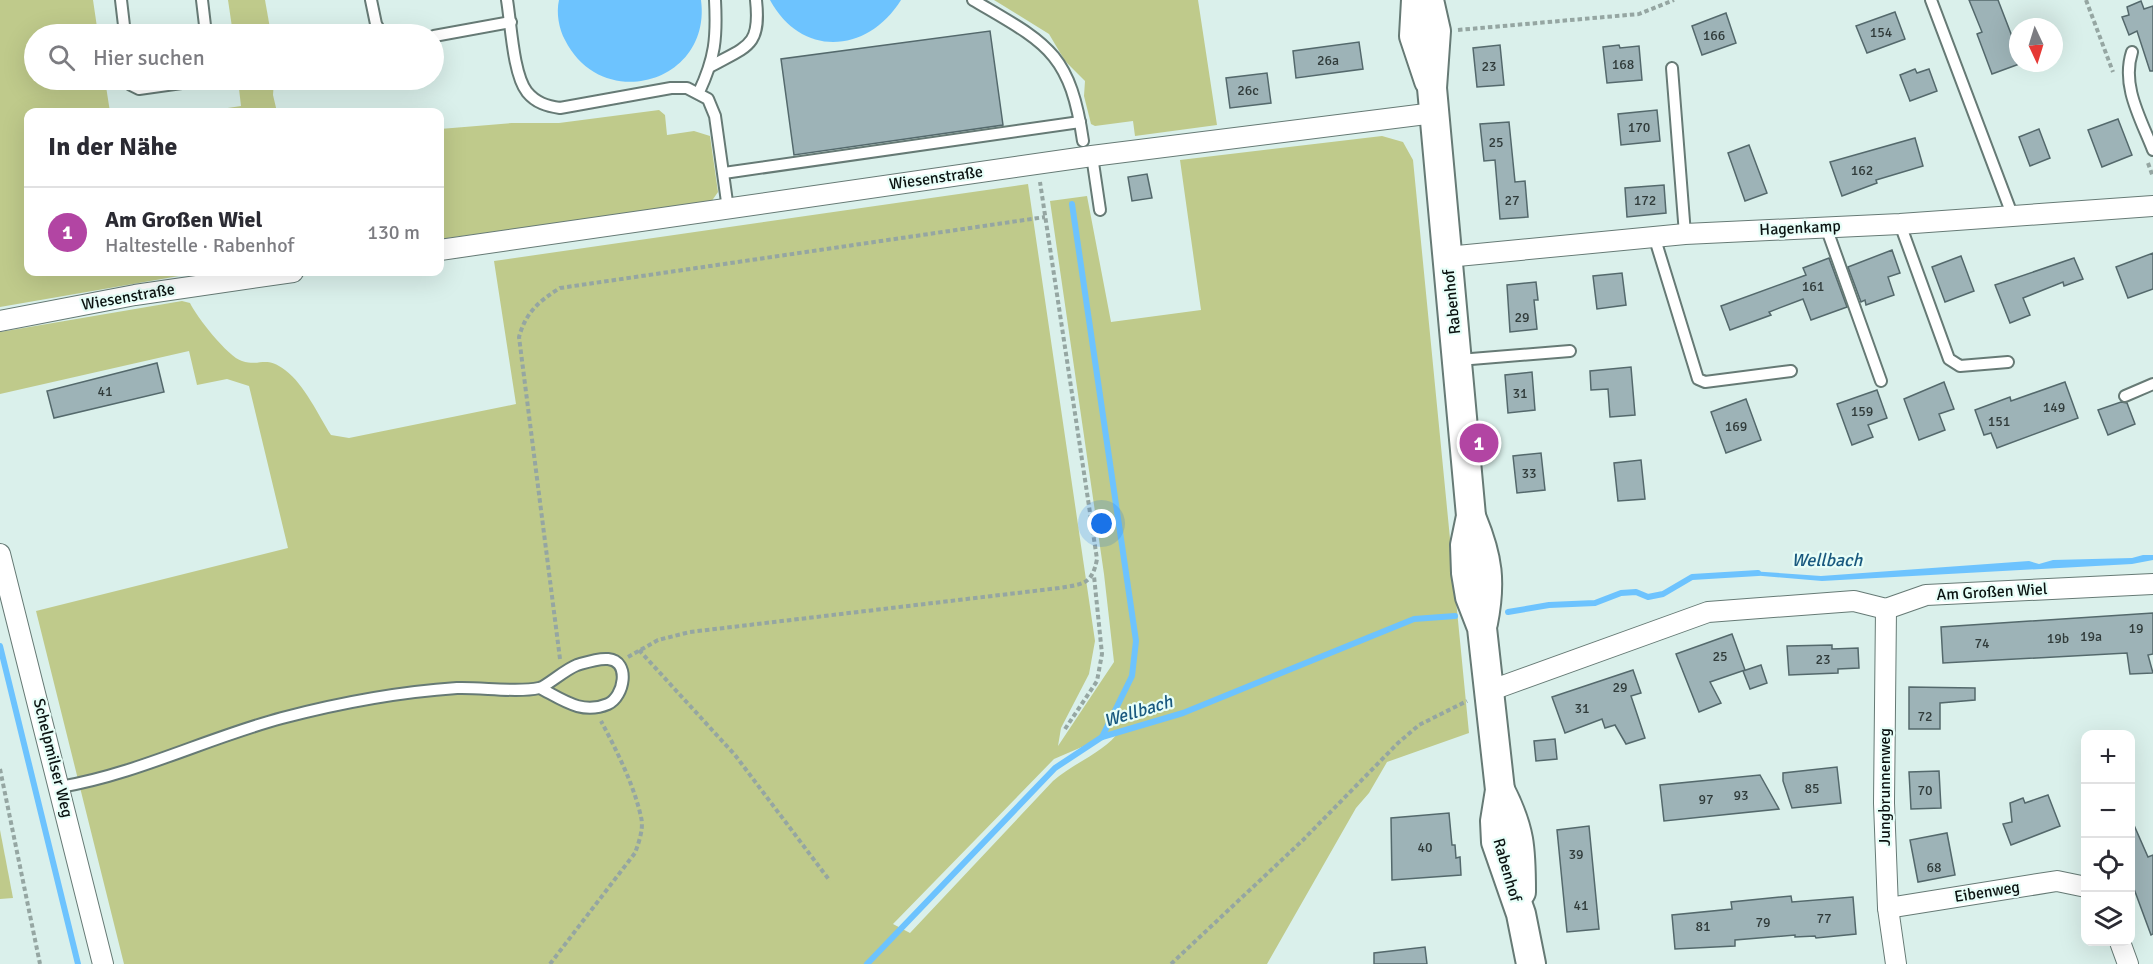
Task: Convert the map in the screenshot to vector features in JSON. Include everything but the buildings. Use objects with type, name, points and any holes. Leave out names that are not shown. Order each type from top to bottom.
[{"type":"street","name":"Rabenhof","points":[[1416,0],[1414,36],[1433,101]]},
{"type":"street","name":"Rabenhof","points":[[1429,0],[1436,32],[1433,101],[1471,516],[1465,545],[1466,573],[1470,597],[1482,628],[1500,790],[1495,820],[1496,842],[1521,914],[1531,964]]},
{"type":"street","name":"Wiesenstraße","points":[[444,249],[1037,164],[1087,149],[1433,101]]},
{"type":"street","name":"Hagenkamp","points":[[1447,257],[1654,236],[2152,211]]},
{"type":"street","name":"Wiesenstraße","points":[[0,321],[123,297],[266,276]]},
{"type":"street","name":"Schelpmilser Weg","points":[[0,554],[103,964]]},
{"type":"street","name":"Am Großen Wiel","points":[[1886,609],[1926,595],[2153,584]]},
{"type":"street","points":[[1489,692],[1708,612],[1854,601],[1886,609]]},
{"type":"street","name":"Jungbrunnenweg","points":[[1886,609],[1884,803],[1888,908],[1896,964]]},
{"type":"street","name":"Eibenweg","points":[[1888,908],[2057,881],[2081,886]]},
{"type":"street","points":[[2121,946],[2128,964]]},
{"type":"lane","points":[[121,0],[124,24]]},
{"type":"lane","points":[[202,0],[205,24]]},
{"type":"lane","points":[[371,0],[376,24]]},
{"type":"lane","points":[[507,0],[520,78],[526,91],[546,106],[560,108],[671,88],[687,88],[699,92],[708,99],[713,110],[728,209]]},
{"type":"lane","points":[[699,92],[711,66],[717,39],[715,0]]},
{"type":"lane","points":[[711,66],[746,47],[756,33],[759,25],[756,0]]},
{"type":"lane","points":[[973,0],[1028,32],[1055,56],[1075,99],[1100,210]]},
{"type":"lane","points":[[1932,0],[2013,217]]},
{"type":"lane","points":[[444,34],[511,22]]},
{"type":"lane","points":[[2132,52],[2128,65],[2129,88],[2153,150]]},
{"type":"lane","points":[[1672,68],[1685,234]]},
{"type":"lane","points":[[724,173],[1080,122]]},
{"type":"lane","points":[[1900,224],[1949,359],[1960,366],[2008,362]]},
{"type":"lane","points":[[1827,227],[1881,381]]},
{"type":"lane","points":[[1654,236],[1698,379],[1705,382],[1791,371]]},
{"type":"lane","points":[[1457,360],[1570,351]]},
{"type":"lane","points":[[2125,396],[2153,384]]},
{"type":"lane","points":[[60,787],[94,782],[281,718],[420,691],[540,688],[576,706],[595,709],[612,702],[620,693],[623,672],[618,663],[609,658],[591,660],[561,671],[540,688]]},
{"type":"path","points":[[1436,32],[1639,14],[1674,0]]},
{"type":"path","points":[[1037,164],[1097,559],[1094,575],[1102,654],[1097,681],[1065,729]]},
{"type":"path","points":[[561,671],[519,337],[524,320],[540,300],[560,288],[1045,217]]},
{"type":"path","points":[[618,663],[658,640],[690,632],[1082,585],[1094,575]]},
{"type":"path","points":[[639,650],[735,754],[830,882]]},
{"type":"path","points":[[1171,964],[1303,840],[1398,743],[1419,725],[1489,692]]},
{"type":"path","points":[[550,964],[635,853],[640,839],[642,818],[616,750],[595,709]]},
{"type":"path","points":[[0,770],[40,964]]},
{"type":"green space","points":[[0,0],[93,0],[97,24],[24,24],[24,90],[107,90],[109,108],[24,108],[24,276],[179,276],[0,307]]},
{"type":"green space","points":[[228,0],[265,0],[269,24],[232,24]]},
{"type":"green space","points":[[994,0],[1198,0],[1217,125],[1135,136],[1133,121],[1095,126],[1091,124],[1084,96],[1085,81],[1065,61],[1049,34]]},
{"type":"green space","points":[[239,90],[273,90],[276,108],[228,108],[241,106]]},
{"type":"green space","points":[[659,110],[665,115],[667,135],[694,131],[710,136],[718,192],[711,202],[444,238],[444,129],[512,123],[559,123]]},
{"type":"green space","points":[[1382,136],[1403,142],[1413,160],[1469,733],[1387,762],[1369,793],[1356,808],[1267,964],[124,964],[36,611],[288,548],[249,386],[227,379],[197,385],[189,351],[0,394],[0,332],[182,301],[190,303],[205,326],[236,358],[248,362],[273,363],[285,370],[305,392],[331,435],[349,438],[516,404],[494,261],[1028,184],[1095,641],[1089,674],[1061,728],[1058,746],[1114,662],[1104,574],[1050,201],[1087,196],[1111,322],[1201,310],[1180,160]],"holes":[[[1119,731],[1114,738],[1053,781],[910,933],[893,924],[1054,759]]]},
{"type":"green space","points":[[0,830],[13,898],[0,899]]},
{"type":"water","points":[[559,0],[701,0],[700,29],[690,52],[673,69],[651,79],[627,82],[603,77],[582,63],[561,31],[558,15]]},
{"type":"water","points":[[770,0],[901,0],[887,18],[871,31],[853,39],[835,42],[817,40],[799,32],[783,19]]},
{"type":"water","points":[[2153,555],[2153,560],[2132,564],[1822,581],[1751,575],[1750,571],[1821,576],[2029,561],[2039,564],[2053,560],[2132,558]]},
{"type":"waterway","points":[[1072,204],[1136,641],[1132,676],[1102,737]]},
{"type":"waterway","name":"Wellbach","points":[[1508,612],[1549,605],[1595,603],[1621,593],[1636,592],[1648,597],[1663,594],[1692,577],[1758,573]]},
{"type":"waterway","name":"Wellbach","points":[[867,964],[1055,768],[1102,737],[1183,713],[1414,619],[1455,616]]},
{"type":"waterway","points":[[0,646],[78,964]]},
{"type":"place","name":"Am Großen Wiel","points":[[1479,443]]}]
